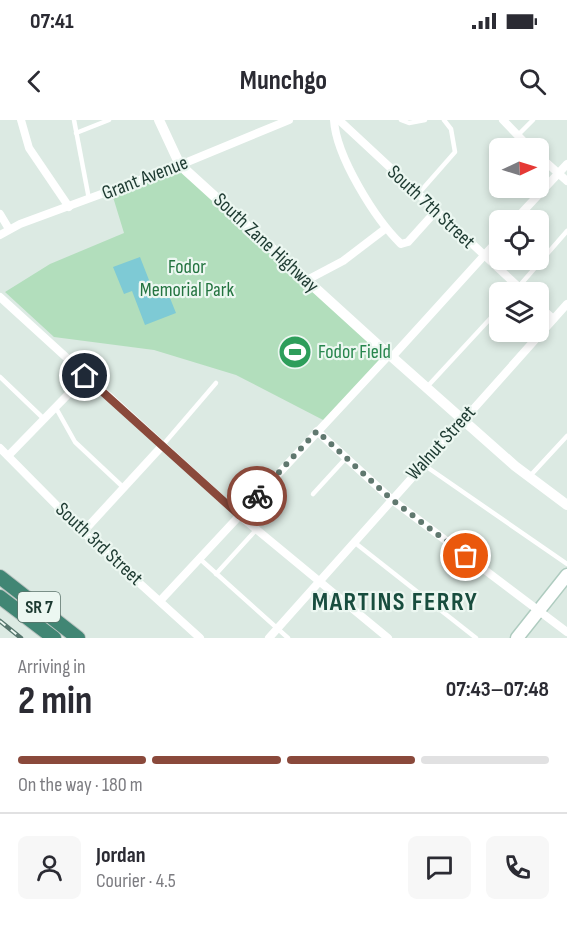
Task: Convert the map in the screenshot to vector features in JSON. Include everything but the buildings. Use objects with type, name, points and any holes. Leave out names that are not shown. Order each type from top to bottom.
[{"type":"highway","name":"SR 7","points":[[0,577],[78,638]]},
{"type":"highway","name":"SR 7","points":[[0,597],[54,638]]},
{"type":"main road","points":[[517,638],[540,612],[567,575]]},
{"type":"street","points":[[21,120],[29,148],[69,207]]},
{"type":"street","name":"South Zane Highway","points":[[159,120],[180,165],[461,420],[529,477],[567,505]]},
{"type":"street","name":"Grant Avenue","points":[[0,235],[9,229],[180,165],[278,122],[289,120]]},
{"type":"street","points":[[334,120],[347,162],[385,229],[403,244],[435,212]]},
{"type":"street","name":"South 7th Street","points":[[339,120],[510,282]]},
{"type":"street","points":[[503,120],[519,138]]},
{"type":"street","points":[[524,210],[567,164]]},
{"type":"street","points":[[549,165],[567,182]]},
{"type":"street","points":[[0,214],[9,229]]},
{"type":"street","points":[[307,280],[343,261],[385,229]]},
{"type":"street","points":[[160,601],[489,250]]},
{"type":"street","points":[[0,297],[6,305],[256,530],[388,638]]},
{"type":"street","name":"Walnut Street","points":[[269,638],[461,420],[567,304]]},
{"type":"street","points":[[0,312],[6,305]]},
{"type":"street","points":[[549,315],[553,319]]},
{"type":"street","points":[[8,456],[85,376]]},
{"type":"street","points":[[317,431],[391,499],[567,632]]},
{"type":"street","points":[[83,532],[162,446]]},
{"type":"street","name":"South 3rd Street","points":[[0,448],[83,532],[200,638]]},
{"type":"lane","points":[[74,120],[89,199]]},
{"type":"lane","points":[[76,133],[109,120]]},
{"type":"lane","points":[[401,120],[409,123],[425,120]]},
{"type":"lane","points":[[417,195],[455,152],[451,129],[444,120]]},
{"type":"lane","points":[[517,136],[533,120]]},
{"type":"lane","points":[[526,282],[567,231]]},
{"type":"lane","points":[[426,388],[489,320]]},
{"type":"lane","points":[[0,377],[45,420]]},
{"type":"lane","points":[[162,446],[216,383]]},
{"type":"lane","points":[[56,408],[75,442],[124,488]]},
{"type":"lane","points":[[529,477],[567,436]]},
{"type":"lane","points":[[313,494],[346,458]]},
{"type":"lane","points":[[422,464],[567,564]]},
{"type":"lane","points":[[216,574],[256,530]]},
{"type":"lane","points":[[354,542],[476,638]]},
{"type":"lane","points":[[200,559],[288,638]]},
{"type":"green space","name":"Fodor Memorial Park","points":[[182,167],[386,358],[327,422],[236,375],[154,350],[54,337],[5,292],[50,264],[124,233],[113,197]]},
{"type":"water","points":[[140,257],[156,298],[168,293],[176,313],[145,325],[132,291],[124,294],[113,267]]},
{"type":"railway","points":[[0,621],[21,638]]},
{"type":"way so far","points":[[257,496],[317,431],[391,499],[466,556]]},
{"type":"place","name":"Fodor Field","points":[[295,352]]},
{"type":"district","name":"MARTINS FERRY","points":[[395,602]]},
{"type":"route","points":[[85,376],[239,515],[257,496]]}]
